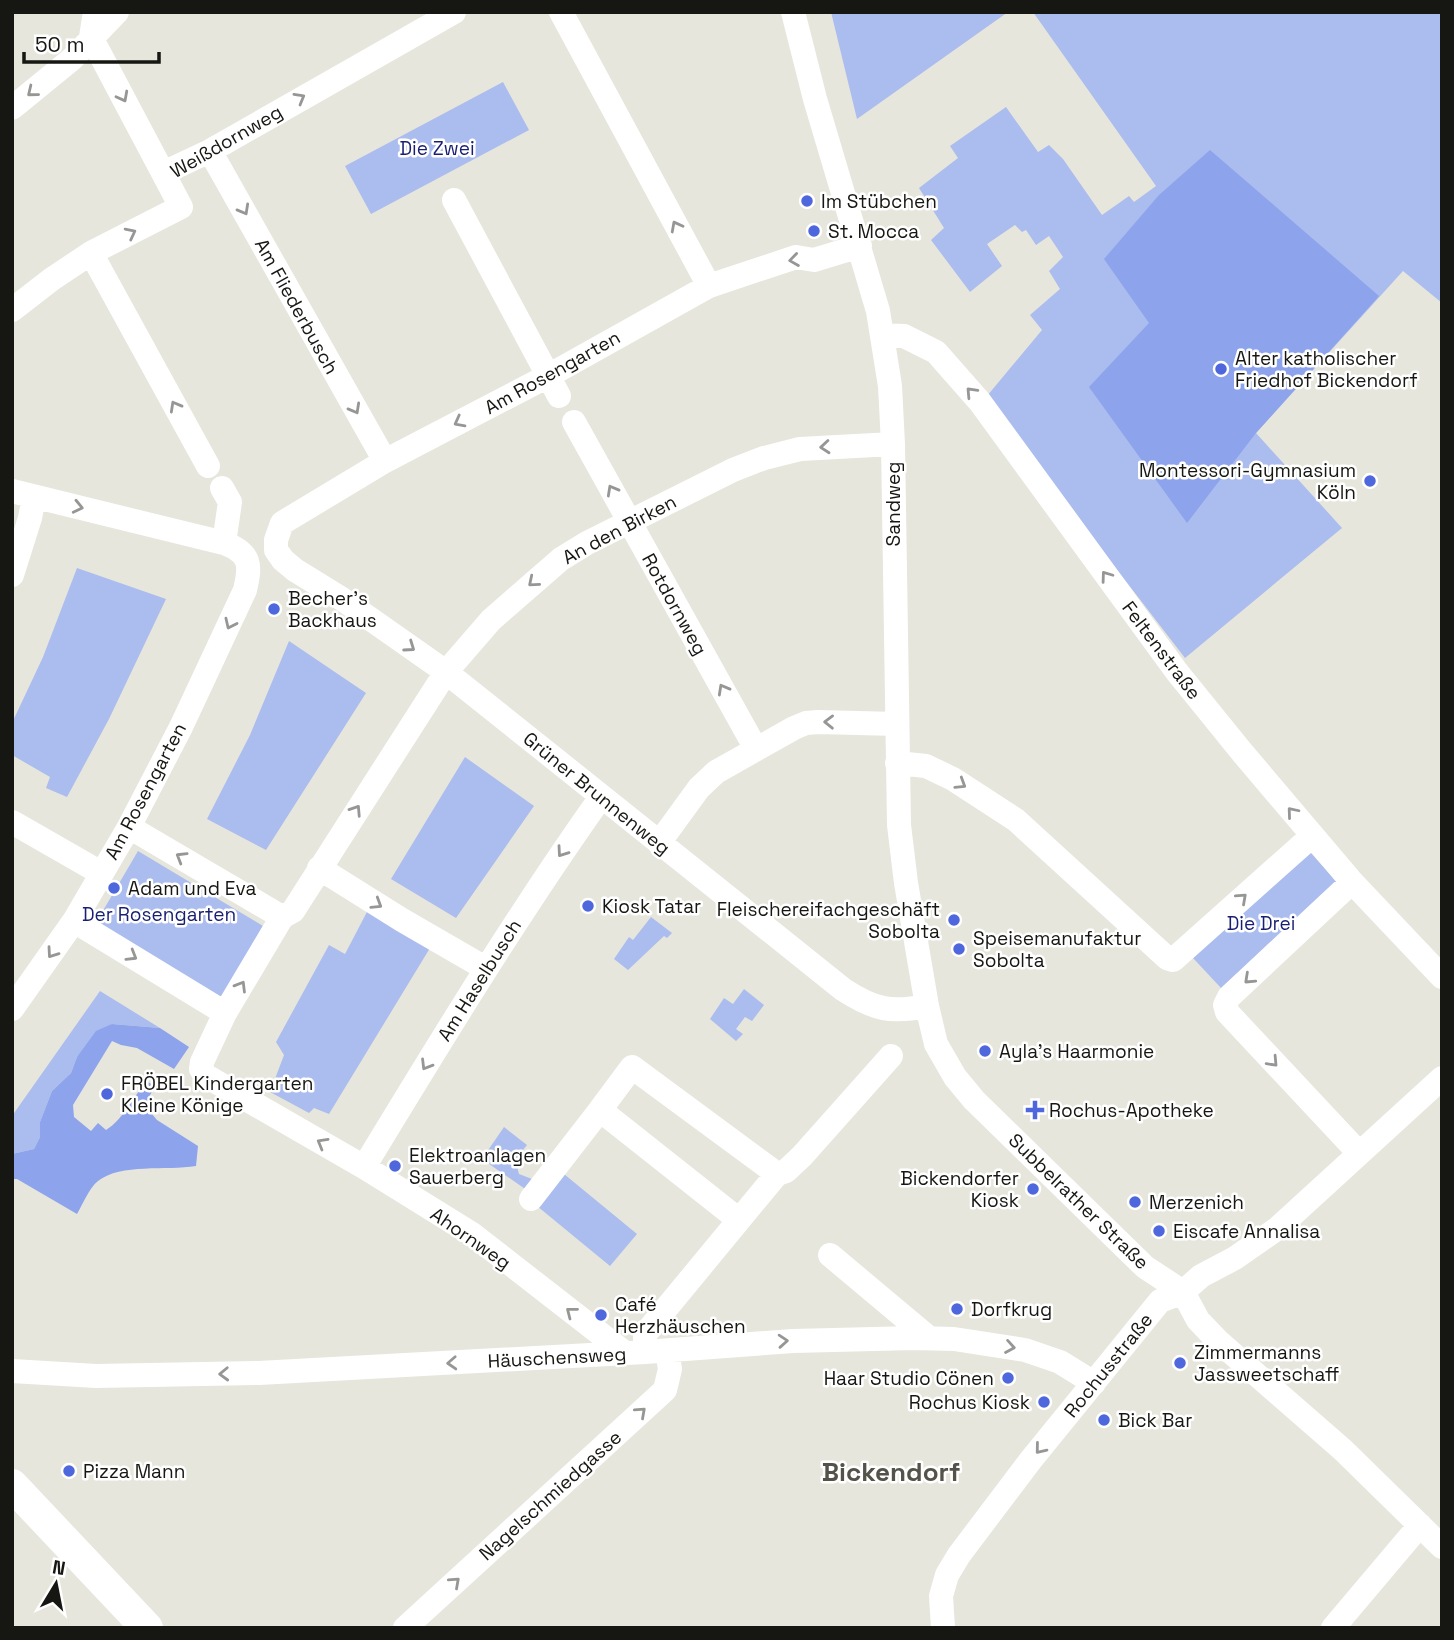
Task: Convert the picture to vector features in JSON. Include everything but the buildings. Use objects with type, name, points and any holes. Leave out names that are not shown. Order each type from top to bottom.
[{"type":"main road","points":[[12,1485],[147,1628]]},
{"type":"street","points":[[95,12],[91,37],[163,173]]},
{"type":"street","points":[[12,108],[72,59],[117,12]]},
{"type":"street","name":"Weißdornweg","points":[[12,310],[91,253],[181,207],[163,173],[210,151],[454,12]]},
{"type":"street","points":[[561,12],[709,286]]},
{"type":"street","name":"Sandweg","points":[[793,12],[812,90],[872,284],[890,386],[899,825],[905,883],[927,1006]]},
{"type":"street","name":"Am Fliederbusch","points":[[210,151],[385,461]]},
{"type":"street","points":[[454,200],[554,386]]},
{"type":"street","name":"Am Rosengarten","points":[[276,550],[276,540],[282,523],[385,461],[554,386],[709,286],[796,257],[814,260],[860,246]]},
{"type":"street","points":[[91,253],[208,466]]},
{"type":"street","name":"Feltenstraße","points":[[883,335],[904,336],[936,352],[980,402],[1177,672],[1312,836],[1442,977]]},
{"type":"street","name":"Rotdornweg","points":[[574,422],[756,748]]},
{"type":"street","name":"An den Birken","points":[[201,1069],[225,1013],[282,917],[293,911],[446,672],[491,620],[531,583],[587,543],[733,470],[764,458],[800,449],[893,444]]},
{"type":"street","points":[[12,575],[30,518],[23,494],[224,543],[230,502],[222,488]]},
{"type":"street","name":"Am Rosengarten","points":[[12,1009],[74,921],[128,827],[181,727],[245,590],[250,571],[247,560],[236,547],[224,543]]},
{"type":"street","name":"Grüner Brunnenweg","points":[[276,550],[295,570],[342,599],[446,672],[844,990],[865,1003],[894,1010],[927,1006]]},
{"type":"street","points":[[659,843],[699,788],[716,772],[806,723],[897,724]]},
{"type":"street","points":[[897,762],[926,766],[953,779],[1016,820],[1167,958],[1173,960],[1312,836]]},
{"type":"street","name":"Am Haselbusch","points":[[364,1167],[485,968],[601,797]]},
{"type":"street","points":[[12,822],[101,873]]},
{"type":"street","points":[[128,827],[282,917]]},
{"type":"street","points":[[319,867],[402,920],[485,968]]},
{"type":"street","points":[[1352,882],[1229,998],[1225,1005],[1227,1012],[1359,1153]]},
{"type":"street","points":[[74,921],[225,1013]]},
{"type":"street","name":"Subbelrather Straße","points":[[927,1006],[936,1044],[955,1077],[974,1100],[1144,1267],[1183,1292],[1198,1320],[1218,1341],[1343,1450],[1442,1547]]},
{"type":"street","name":"Nagelschmiedgasse","points":[[405,1628],[665,1390],[670,1369],[646,1352],[645,1334],[777,1174],[786,1171],[802,1156],[891,1056]]},
{"type":"street","points":[[531,1199],[632,1067],[777,1174]]},
{"type":"street","name":"Ahornweg","points":[[201,1069],[206,1076],[364,1167],[472,1234],[646,1352]]},
{"type":"street","name":"Rochusstraße","points":[[943,1628],[941,1596],[947,1575],[959,1555],[1160,1301],[1183,1292],[1201,1276],[1235,1258],[1278,1228],[1442,1078]]},
{"type":"street","points":[[600,1110],[739,1220]]},
{"type":"street","points":[[830,1255],[929,1339]]},
{"type":"street","name":"Häuschensweg","points":[[12,1371],[96,1376],[176,1376],[646,1352],[793,1340],[954,1339],[1025,1350],[1060,1362],[1094,1382]]},
{"type":"street","points":[[1333,1628],[1420,1525]]},
{"type":"green space","points":[[831,12],[1008,12],[857,119]]},
{"type":"green space","points":[[1033,12],[1442,12],[1442,303],[1403,271],[1256,433],[1342,528],[1185,658],[1041,471],[987,396],[1042,330],[1030,315],[1060,289],[1049,271],[1063,257],[1049,236],[1036,245],[1026,230],[1022,232],[1015,225],[987,244],[1002,266],[970,292],[931,240],[944,228],[919,188],[958,158],[950,146],[1006,107],[1038,152],[1049,145],[1063,159],[1102,215],[1129,196],[1134,202],[1156,186]]},
{"type":"green space","name":"Die Zwei","points":[[503,82],[529,130],[371,214],[345,166]]},
{"type":"green space","points":[[77,568],[166,599],[109,719],[67,797],[46,788],[50,777],[12,755],[12,723],[43,657]]},
{"type":"green space","points":[[289,641],[366,693],[266,850],[207,819],[250,735]]},
{"type":"green space","points":[[465,757],[534,806],[456,918],[391,879]]},
{"type":"green space","name":"Der Rosengarten","points":[[138,851],[263,926],[219,1001],[94,926]]},
{"type":"green space","name":"Die Drei","points":[[1309,851],[1337,882],[1221,988],[1193,958]]},
{"type":"green space","points":[[368,910],[430,948],[329,1114],[314,1108],[309,1113],[270,1092],[284,1055],[276,1042],[329,945],[345,954]]},
{"type":"green space","points":[[651,917],[672,933],[667,938],[664,936],[628,970],[614,959],[629,937],[633,940]]},
{"type":"green space","points":[[744,989],[764,1005],[752,1021],[745,1017],[736,1029],[743,1034],[736,1041],[710,1019],[724,998],[733,1004]]},
{"type":"green space","points":[[100,991],[160,1028],[112,1024],[77,1057],[71,1073],[52,1091],[40,1122],[40,1137],[34,1149],[12,1154],[12,1116]]},
{"type":"green space","points":[[504,1127],[527,1145],[519,1155],[517,1165],[519,1174],[532,1179],[528,1191],[482,1159]]},
{"type":"green space","points":[[564,1174],[637,1234],[610,1266],[537,1206]]},
{"type":"shaded area","points":[[1210,150],[1379,296],[1256,433],[1187,523],[1089,387],[1149,323],[1104,259],[1159,195]]},
{"type":"shaded area","points":[[112,1024],[160,1028],[189,1047],[174,1069],[137,1048],[112,1041],[73,1105],[74,1117],[91,1131],[98,1123],[106,1130],[118,1120],[147,1082],[155,1085],[145,1106],[157,1120],[198,1146],[196,1166],[131,1170],[108,1175],[92,1188],[77,1214],[17,1179],[12,1179],[12,1154],[34,1149],[40,1137],[40,1122],[52,1091],[71,1073],[77,1057],[96,1031]]},
{"type":"place","name":"Im Stübchen","points":[[807,201]]},
{"type":"place","name":"St. Mocca","points":[[814,231]]},
{"type":"place","name":"Alter katholischer Friedhof Bickendorf","points":[[1221,369]]},
{"type":"place","name":"Montessori-Gymnasium Köln","points":[[1370,481]]},
{"type":"place","name":"Becher's Backhaus","points":[[274,609]]},
{"type":"place","name":"Adam und Eva","points":[[114,888]]},
{"type":"place","name":"Kiosk Tatar","points":[[588,906]]},
{"type":"place","name":"Fleischereifachgeschäft Sobolta","points":[[954,920]]},
{"type":"place","name":"Speisemanufaktur Sobolta","points":[[959,949]]},
{"type":"place","name":"Ayla's Haarmonie","points":[[985,1051]]},
{"type":"place","name":"FRÖBEL Kindergarten Kleine Könige","points":[[107,1094]]},
{"type":"place","name":"Rochus-Apotheke","points":[[1035,1110]]},
{"type":"place","name":"Elektroanlagen Sauerberg","points":[[395,1166]]},
{"type":"place","name":"Bickendorfer Kiosk","points":[[1033,1189]]},
{"type":"place","name":"Merzenich","points":[[1135,1202]]},
{"type":"place","name":"Eiscafe Annalisa","points":[[1159,1231]]},
{"type":"place","name":"Dorfkrug","points":[[957,1309]]},
{"type":"place","name":"Café Herzhäuschen","points":[[601,1315]]},
{"type":"place","name":"Zimmermanns Jassweetschaff","points":[[1180,1363]]},
{"type":"place","name":"Haar Studio Cönen","points":[[1008,1378]]},
{"type":"place","name":"Rochus Kiosk","points":[[1044,1402]]},
{"type":"place","name":"Bick Bar","points":[[1104,1420]]},
{"type":"place","name":"Pizza Mann","points":[[69,1471]]},
{"type":"district","name":"Bickendorf","points":[[891,1472]]}]
